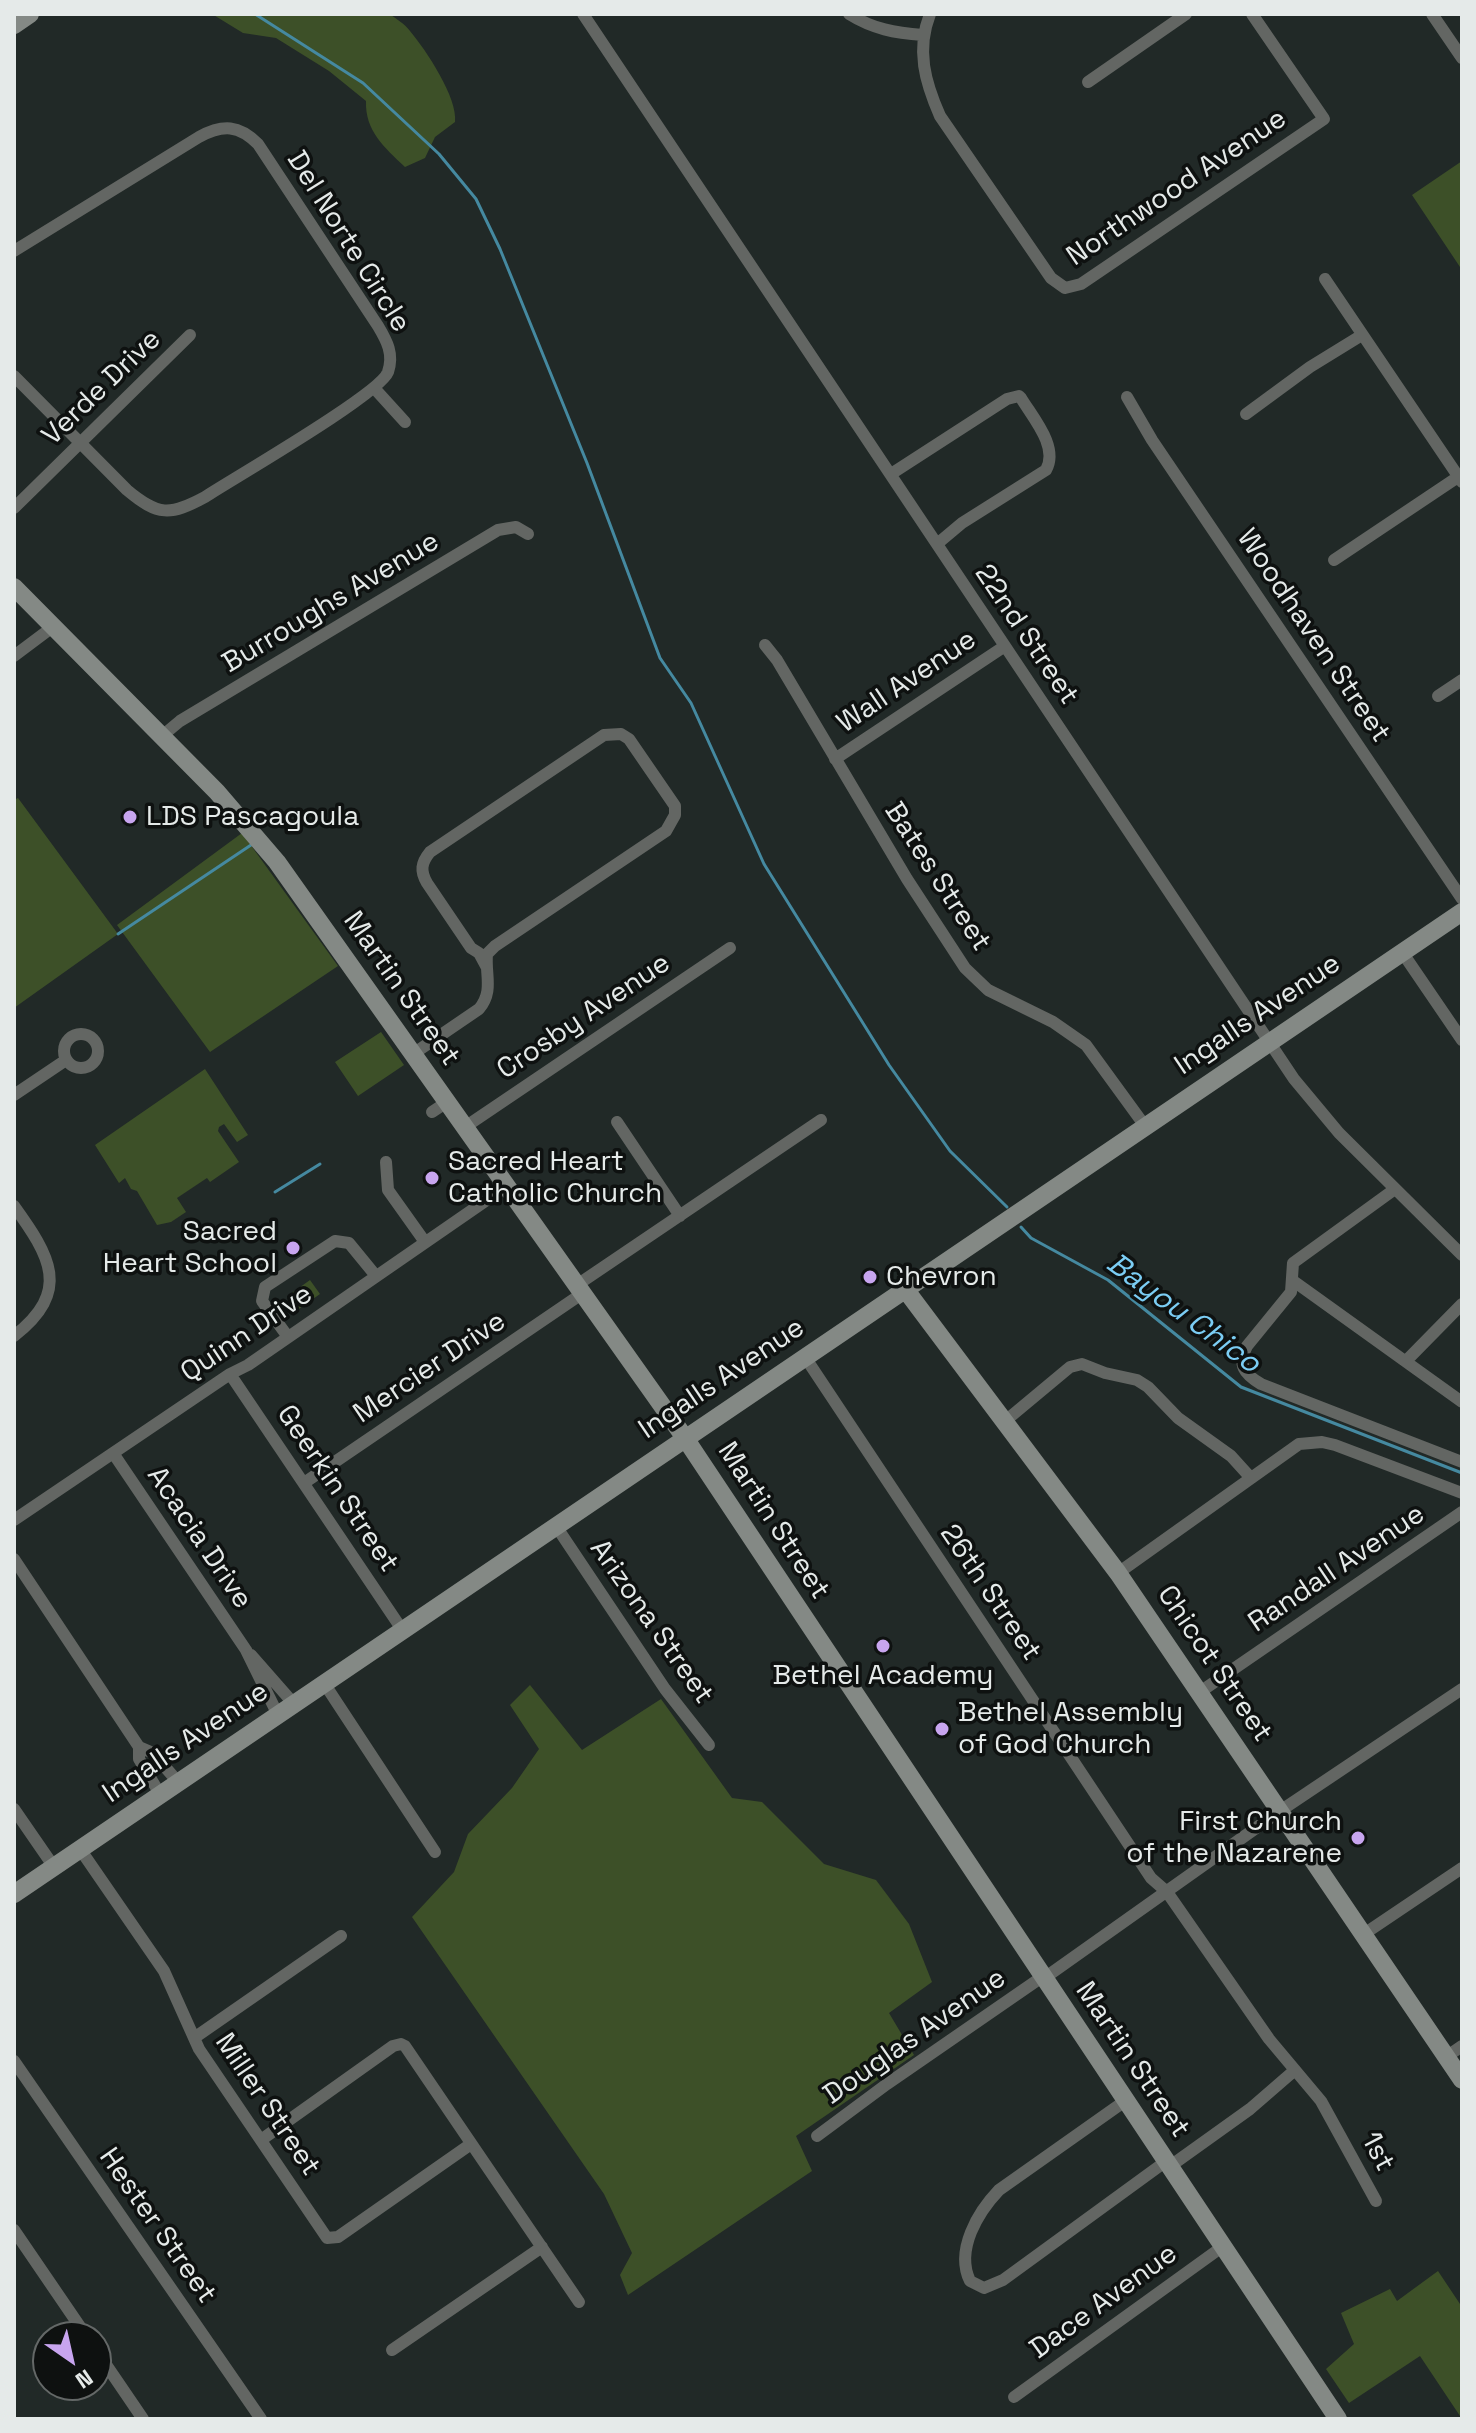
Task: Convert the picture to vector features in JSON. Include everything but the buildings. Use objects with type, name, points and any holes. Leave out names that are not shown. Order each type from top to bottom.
[{"type":"main road","points":[[14,25],[30,14]]},
{"type":"main road","name":"Martin Street","points":[[14,587],[217,792],[277,862],[413,1054],[440,1107],[465,1127],[685,1438],[1338,2419]]},
{"type":"main road","name":"Ingalls Avenue","points":[[14,1894],[1462,912]]},
{"type":"main road","name":"Chicot Street","points":[[905,1289],[1118,1573],[1364,1934],[1454,2052],[1462,2080]]},
{"type":"street","name":"22nd Street","points":[[583,14],[1268,1043],[1321,1113],[1462,1255]]},
{"type":"street","points":[[849,14],[876,28],[923,35],[930,14]]},
{"type":"street","points":[[1088,82],[1186,14]]},
{"type":"street","name":"Northwood Avenue","points":[[923,35],[925,77],[940,116],[1051,278],[1065,288],[1081,284],[1324,119],[1252,14]]},
{"type":"street","points":[[1432,14],[1462,58]]},
{"type":"street","name":"Del Norte Circle","points":[[14,251],[199,137],[223,127],[240,129],[258,144],[388,343],[388,372],[375,389]]},
{"type":"street","points":[[1325,279],[1460,480],[1334,560]]},
{"type":"street","name":"Verde Drive","points":[[14,508],[190,335]]},
{"type":"street","points":[[1246,414],[1310,367],[1362,335]]},
{"type":"street","points":[[14,376],[144,504],[157,510],[175,511],[205,497],[375,389],[405,422]]},
{"type":"street","name":"Woodhaven Street","points":[[1127,397],[1152,440],[1462,899]]},
{"type":"street","points":[[891,474],[1007,399],[1021,398],[1049,450],[1046,470],[962,523],[937,544]]},
{"type":"street","name":"Burroughs Avenue","points":[[162,736],[180,721],[498,530],[516,527],[528,534]]},
{"type":"street","points":[[14,656],[54,626]]},
{"type":"street","name":"Bates Street","points":[[765,645],[777,660],[907,879],[965,968],[988,990],[1053,1022],[1086,1045],[1145,1126]]},
{"type":"street","name":"Wall Avenue","points":[[835,759],[1005,646]]},
{"type":"street","points":[[1438,696],[1462,680]]},
{"type":"street","points":[[413,1054],[479,1009],[486,1001],[489,988],[484,958],[471,948],[427,883],[423,875],[424,859],[604,735],[621,734],[629,739],[675,806],[672,823],[666,831],[484,958]]},
{"type":"street","name":"Crosby Avenue","points":[[465,1127],[730,948]]},
{"type":"street","points":[[1402,952],[1462,1040]]},
{"type":"street","points":[[14,1095],[66,1060]]},
{"type":"street","name":"Mercier Drive","points":[[304,1483],[680,1216],[821,1120]]},
{"type":"street","points":[[617,1122],[680,1216]]},
{"type":"street","points":[[386,1162],[388,1190],[425,1242]]},
{"type":"street","name":"Quinn Drive","points":[[14,1520],[507,1186]]},
{"type":"street","points":[[1395,1189],[1303,1254],[1291,1267],[1291,1292],[1247,1346],[1242,1356],[1242,1366],[1249,1377],[1261,1384],[1462,1462]]},
{"type":"street","points":[[14,1206],[47,1259],[50,1281],[48,1295],[35,1318],[14,1336]]},
{"type":"street","points":[[288,1337],[262,1301],[265,1287],[335,1241],[349,1243],[376,1276]]},
{"type":"street","points":[[1292,1280],[1462,1402]]},
{"type":"street","points":[[1406,1361],[1462,1304]]},
{"type":"street","name":"26th Street","points":[[805,1357],[1151,1878],[1167,1892],[1269,2039],[1321,2101],[1335,2125]]},
{"type":"street","points":[[1004,1422],[1070,1367],[1082,1364],[1137,1380],[1148,1387],[1178,1418],[1214,1442],[1250,1477]]},
{"type":"street","name":"Geerkin Street","points":[[230,1374],[403,1631]]},
{"type":"street","points":[[1118,1573],[1299,1444],[1322,1442],[1462,1493]]},
{"type":"street","name":"Acacia Drive","points":[[113,1453],[246,1650],[294,1704]]},
{"type":"street","name":"Randall Avenue","points":[[1200,1692],[1462,1512]]},
{"type":"street","name":"Arizona Street","points":[[556,1526],[665,1689],[709,1745]]},
{"type":"street","points":[[14,1559],[139,1747],[153,1753],[178,1782]]},
{"type":"street","name":"Acacia Drive","points":[[246,1650],[278,1715]]},
{"type":"street","points":[[324,1683],[435,1852]]},
{"type":"street","name":"Douglas Avenue","points":[[817,2136],[1280,1811],[1462,1689]]},
{"type":"street","points":[[139,1747],[139,1759],[160,1794]]},
{"type":"street","points":[[14,1809],[54,1867]]},
{"type":"street","name":"Miller Street","points":[[80,1849],[164,1971],[194,2038],[322,2232],[331,2239],[471,2144]]},
{"type":"street","points":[[1364,1934],[1462,1868]]},
{"type":"street","points":[[194,2038],[341,1936]]},
{"type":"street","points":[[261,2140],[382,2057],[393,2046],[405,2046],[579,2302]]},
{"type":"street","name":"Hester Street","points":[[14,2061],[261,2419]]},
{"type":"street","points":[[1125,2101],[999,2190],[986,2204],[976,2219],[966,2258],[965,2267],[970,2281],[984,2288],[1003,2280],[1167,2164],[1226,2128],[1295,2070]]},
{"type":"street","name":"1st","points":[[1335,2125],[1376,2201]]},
{"type":"street","points":[[14,2230],[76,2321]]},
{"type":"street","points":[[392,2350],[542,2247]]},
{"type":"street","name":"Dace Avenue","points":[[1014,2397],[1222,2247]]},
{"type":"street","points":[[112,2373],[143,2419]]},
{"type":"green space","points":[[212,14],[390,14],[408,28],[432,62],[451,100],[455,122],[435,137],[425,158],[405,167],[372,130],[366,101],[329,71],[276,38],[243,33]]},
{"type":"green space","points":[[1462,161],[1462,270],[1412,195]]},
{"type":"green space","points":[[18,798],[118,934],[14,1008],[14,800]]},
{"type":"green space","points":[[242,833],[338,966],[210,1052],[117,925]]},
{"type":"green space","points":[[381,1032],[404,1065],[358,1096],[335,1062]]},
{"type":"green space","points":[[205,1069],[248,1135],[237,1142],[224,1124],[219,1127],[218,1131],[239,1162],[210,1182],[207,1178],[177,1198],[186,1212],[171,1222],[157,1225],[137,1191],[131,1189],[125,1178],[119,1183],[95,1145]]},
{"type":"green space","points":[[310,1280],[320,1294],[299,1309],[289,1295]]},
{"type":"green space","points":[[530,1685],[582,1750],[661,1699],[732,1798],[762,1802],[824,1864],[876,1880],[909,1924],[932,1982],[889,2013],[914,2055],[796,2136],[812,2171],[628,2295],[620,2275],[632,2253],[604,2194],[412,1917],[454,1872],[468,1834],[512,1788],[539,1749],[510,1705]]},
{"type":"green space","points":[[1438,2271],[1462,2307],[1462,2419],[1420,2356],[1349,2403],[1326,2369],[1354,2344],[1341,2313],[1390,2289],[1397,2301]]},
{"type":"waterway","points":[[255,14],[363,83],[439,154],[476,199],[500,249],[587,463],[660,658],[691,703],[764,864],[889,1065],[950,1151],[1007,1207]]},
{"type":"waterway","points":[[118,934],[251,845]]},
{"type":"waterway","points":[[275,1192],[320,1164]]},
{"type":"waterway","name":"Bayou Chico","points":[[1021,1227],[1031,1238],[1108,1280],[1241,1387],[1462,1473]]},
{"type":"place","name":"LDS Pascagoula","points":[[130,817]]},
{"type":"place","name":"Sacred Heart Catholic Church","points":[[432,1178]]},
{"type":"place","name":"Sacred Heart School","points":[[293,1248]]},
{"type":"place","name":"Chevron","points":[[870,1277]]},
{"type":"place","name":"Bethel Academy","points":[[883,1646]]},
{"type":"place","name":"Bethel Assembly of God Church","points":[[942,1729]]},
{"type":"place","name":"First Church of the Nazarene","points":[[1358,1838]]}]
